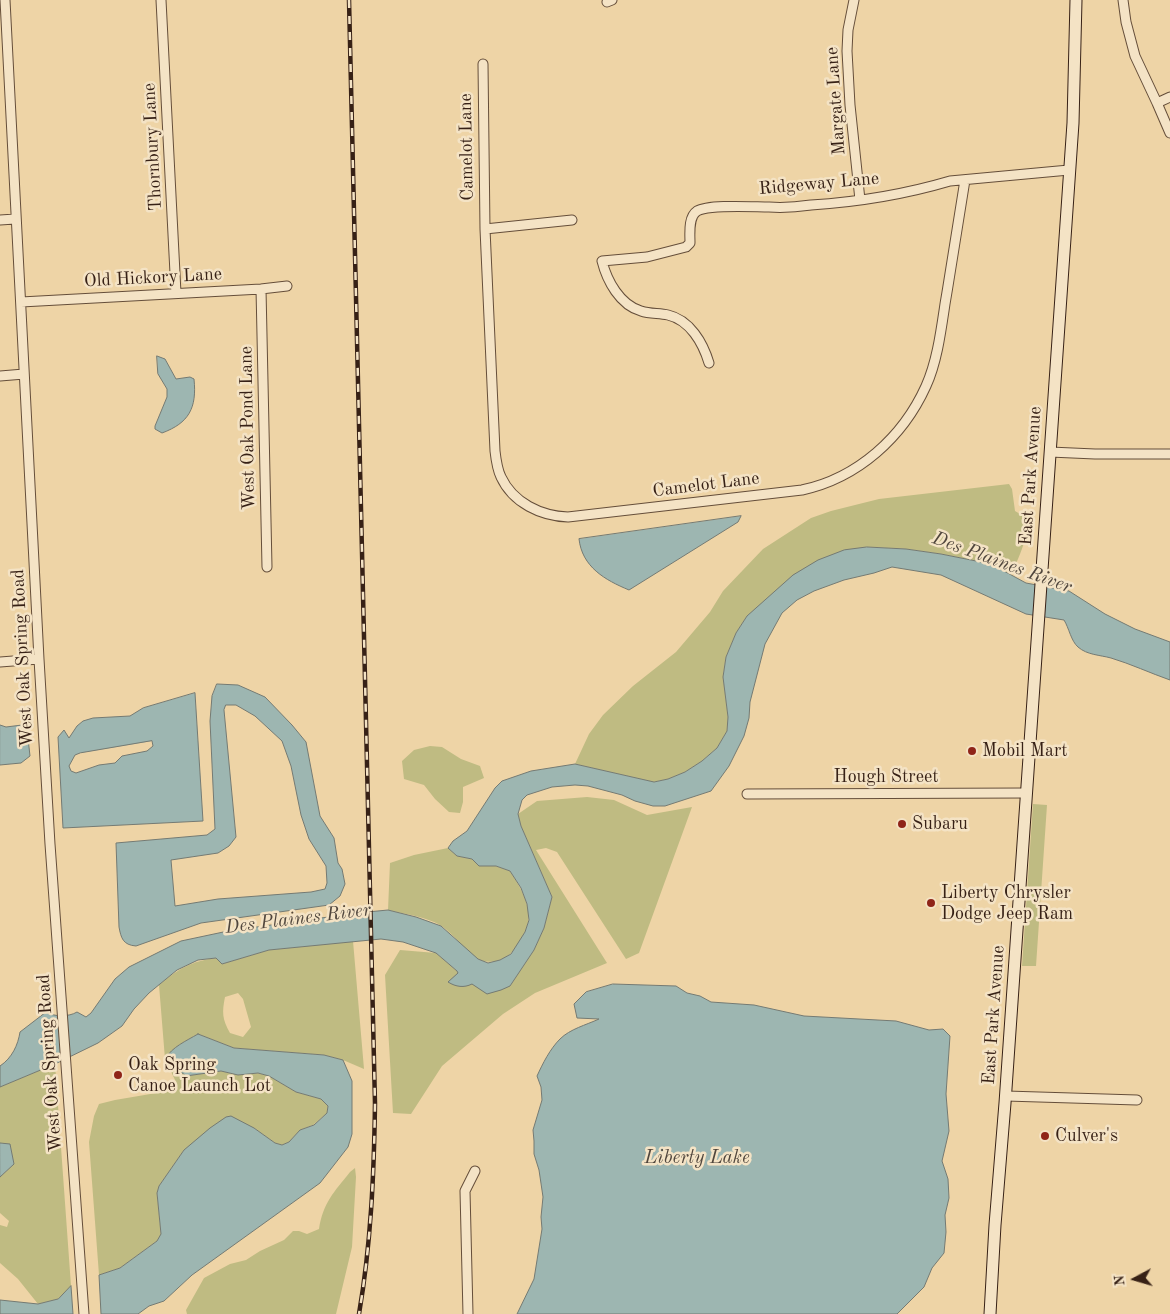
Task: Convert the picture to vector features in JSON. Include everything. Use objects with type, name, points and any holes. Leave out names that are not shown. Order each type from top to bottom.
[{"type":"main road","name":"East Park Avenue","points":[[990,1314],[1073,123],[1076,0]]},
{"type":"street","name":"West Oak Spring Road","points":[[5,0],[39,659],[84,1314]]},
{"type":"street","name":"Thornbury Lane","points":[[161,0],[176,292]]},
{"type":"street","name":"Margate Lane","points":[[854,0],[848,30],[847,51],[850,104],[860,200]]},
{"type":"street","points":[[1123,0],[1126,22],[1135,56],[1170,133]]},
{"type":"street","name":"Camelot Lane","points":[[482,64],[485,229],[497,466],[501,478],[508,488],[526,505],[548,515],[568,517],[802,490],[817,487],[835,479],[855,469],[872,456],[908,420],[927,385],[938,343],[965,180]]},
{"type":"street","points":[[1157,103],[1170,97]]},
{"type":"street","name":"Ridgeway Lane","points":[[709,363],[704,348],[688,327],[668,315],[653,314],[632,308],[621,299],[604,272],[602,261],[648,257],[686,247],[690,243],[691,218],[695,212],[702,209],[741,206],[770,208],[860,200],[950,181],[1069,170]]},
{"type":"street","points":[[0,220],[15,219]]},
{"type":"street","points":[[485,229],[572,220]]},
{"type":"street","name":"Old Hickory Lane","points":[[21,302],[287,286]]},
{"type":"street","name":"West Oak Pond Lane","points":[[261,289],[267,567]]},
{"type":"street","points":[[0,376],[24,374]]},
{"type":"street","points":[[1050,452],[1170,454]]},
{"type":"street","points":[[0,662],[39,659]]},
{"type":"street","name":"Hough Street","points":[[747,794],[1026,793]]},
{"type":"street","points":[[1006,1096],[1137,1100]]},
{"type":"street","points":[[468,1314],[465,1191],[475,1171]]},
{"type":"shaded area","points":[[1009,484],[1012,489],[1015,511],[1025,517],[1027,522],[1026,536],[1011,575],[991,564],[941,554],[906,549],[867,547],[747,616],[736,633],[726,657],[723,676],[728,717],[727,731],[717,748],[702,761],[685,772],[668,779],[653,782],[575,764],[589,734],[603,715],[633,686],[676,652],[710,612],[723,591],[763,549],[811,518],[879,499]]},
{"type":"shaded area","points":[[430,746],[442,747],[461,759],[480,766],[484,778],[463,787],[463,802],[460,813],[449,812],[424,785],[404,779],[402,761],[414,750]]},
{"type":"shaded area","points":[[587,797],[614,800],[647,815],[692,807],[639,953],[626,959],[557,852],[546,848],[536,850],[607,963],[535,993],[503,1014],[442,1066],[411,1114],[393,1113],[385,975],[400,950],[436,953],[472,984],[510,986],[534,950],[544,928],[552,897],[521,826],[518,814],[537,801]]},
{"type":"shaded area","points":[[1033,804],[1047,805],[1036,966],[1022,966]]},
{"type":"shaded area","points":[[448,848],[457,856],[472,859],[479,866],[496,866],[510,871],[523,893],[528,909],[529,918],[527,926],[515,949],[502,959],[487,962],[477,959],[443,927],[424,918],[388,910],[390,863],[414,855]]},
{"type":"shaded area","points":[[353,941],[364,1069],[343,1060],[324,1055],[234,1048],[198,1034],[182,1043],[168,1054],[186,1076],[221,1071],[238,1075],[258,1073],[269,1076],[296,1092],[321,1099],[328,1106],[327,1113],[313,1125],[300,1130],[289,1142],[282,1145],[275,1143],[254,1128],[184,1150],[159,1186],[157,1193],[161,1235],[157,1241],[120,1268],[99,1275],[89,1142],[94,1116],[99,1104],[174,1090],[176,1082],[165,1059],[159,985],[172,974],[200,961],[217,958],[222,964],[269,950]],"holes":[[[238,993],[243,999],[251,1027],[243,1037],[230,1033],[225,1024],[223,1011],[225,997]]]},
{"type":"shaded area","points":[[55,1064],[71,1286],[58,1299],[38,1304],[18,1279],[0,1263],[0,1225],[7,1227],[9,1221],[0,1213],[0,1177],[14,1164],[3,1143],[0,1143],[0,1087]]},
{"type":"shaded area","points":[[355,1168],[352,1247],[336,1314],[187,1314],[186,1310],[204,1278],[230,1264],[246,1260],[284,1240],[293,1231],[307,1234],[319,1229],[323,1212],[330,1198]]},
{"type":"water","points":[[157,356],[165,359],[176,379],[190,377],[194,379],[195,389],[192,406],[185,419],[162,433],[155,429],[155,426],[167,397],[167,389],[158,374]]},
{"type":"water","points":[[741,516],[738,522],[629,590],[603,577],[590,565],[581,549],[579,539]]},
{"type":"water","points":[[867,547],[906,549],[991,564],[1026,583],[1069,591],[1105,614],[1135,629],[1170,642],[1170,680],[1118,660],[1082,650],[1074,641],[1064,620],[1026,614],[941,575],[892,567],[844,580],[814,591],[797,600],[782,613],[765,644],[750,702],[749,718],[744,736],[729,766],[711,791],[665,806],[653,806],[622,795],[588,786],[575,785],[552,787],[527,795],[522,800],[518,814],[521,826],[552,897],[544,928],[534,950],[510,986],[487,994],[472,984],[454,985],[448,982],[458,973],[457,971],[436,953],[403,942],[381,939],[269,950],[222,964],[216,958],[198,960],[177,970],[149,993],[122,1026],[98,1043],[55,1064],[0,1087],[0,1066],[14,1051],[20,1032],[46,1012],[62,1016],[77,1012],[86,1017],[91,1013],[115,979],[129,967],[181,941],[228,931],[388,910],[441,926],[478,959],[488,963],[500,960],[511,954],[525,932],[529,920],[527,904],[521,888],[510,871],[496,866],[479,866],[472,859],[457,856],[448,848],[453,841],[467,831],[495,788],[502,781],[531,771],[575,764],[654,782],[685,772],[702,761],[717,748],[727,731],[728,717],[723,677],[726,657],[736,633],[747,616],[793,575],[818,560],[844,550]]},
{"type":"water","points":[[217,684],[238,685],[265,697],[306,742],[320,816],[334,838],[338,863],[342,869],[345,884],[340,896],[329,905],[201,923],[136,946],[128,944],[123,940],[119,927],[116,843],[207,835],[215,829],[210,721],[212,696]],"holes":[[[226,705],[236,705],[255,716],[282,741],[291,766],[301,815],[309,839],[326,866],[327,883],[325,889],[311,892],[218,899],[175,906],[171,860],[218,853],[229,846],[236,837],[224,710]]]},
{"type":"water","points":[[195,693],[203,821],[63,828],[58,737],[64,730],[69,738],[83,721],[93,718],[130,716],[143,708]],"holes":[[[152,741],[153,746],[147,751],[122,756],[115,763],[99,765],[76,773],[71,771],[69,766],[75,755],[80,753]]]},
{"type":"water","points":[[0,725],[6,727],[22,725],[27,729],[30,756],[21,763],[0,765]]},
{"type":"water","name":"Liberty Lake","points":[[613,984],[676,986],[687,993],[700,996],[711,1002],[754,1005],[804,1016],[896,1021],[929,1030],[943,1029],[950,1036],[946,1094],[949,1131],[942,1161],[948,1179],[949,1198],[945,1215],[944,1253],[932,1268],[924,1287],[897,1314],[517,1314],[534,1279],[542,1229],[543,1197],[539,1170],[534,1154],[533,1130],[542,1100],[541,1087],[537,1076],[544,1061],[560,1039],[573,1030],[599,1019],[577,1018],[574,1004],[586,992]]},
{"type":"water","points":[[198,1034],[234,1048],[324,1055],[343,1060],[352,1081],[352,1134],[348,1147],[320,1183],[192,1275],[164,1301],[149,1306],[138,1314],[101,1314],[99,1275],[120,1268],[157,1241],[161,1234],[157,1193],[159,1186],[184,1150],[226,1117],[231,1116],[254,1128],[275,1143],[282,1145],[289,1142],[300,1130],[314,1125],[327,1113],[328,1106],[321,1099],[296,1092],[269,1076],[258,1073],[238,1075],[221,1071],[186,1076],[165,1059],[175,1048]]},
{"type":"water","points":[[0,1143],[10,1144],[14,1164],[0,1177]]},
{"type":"water","points":[[71,1286],[73,1314],[0,1314],[0,1300],[38,1304],[58,1299]]},
{"type":"railway","points":[[349,0],[375,1103],[371,1209],[359,1314]]},
{"type":"place","name":"Mobil Mart","points":[[972,751]]},
{"type":"place","name":"Subaru","points":[[902,824]]},
{"type":"place","name":"Liberty Chrysler Dodge Jeep Ram","points":[[931,903]]},
{"type":"place","name":"Oak Spring Canoe Launch Lot","points":[[118,1075]]},
{"type":"place","name":"Culver's","points":[[1045,1136]]},
{"type":"water label","name":"Des Plaines River","points":[[1002,563]]},
{"type":"water label","name":"Des Plaines River","points":[[298,919]]}]
